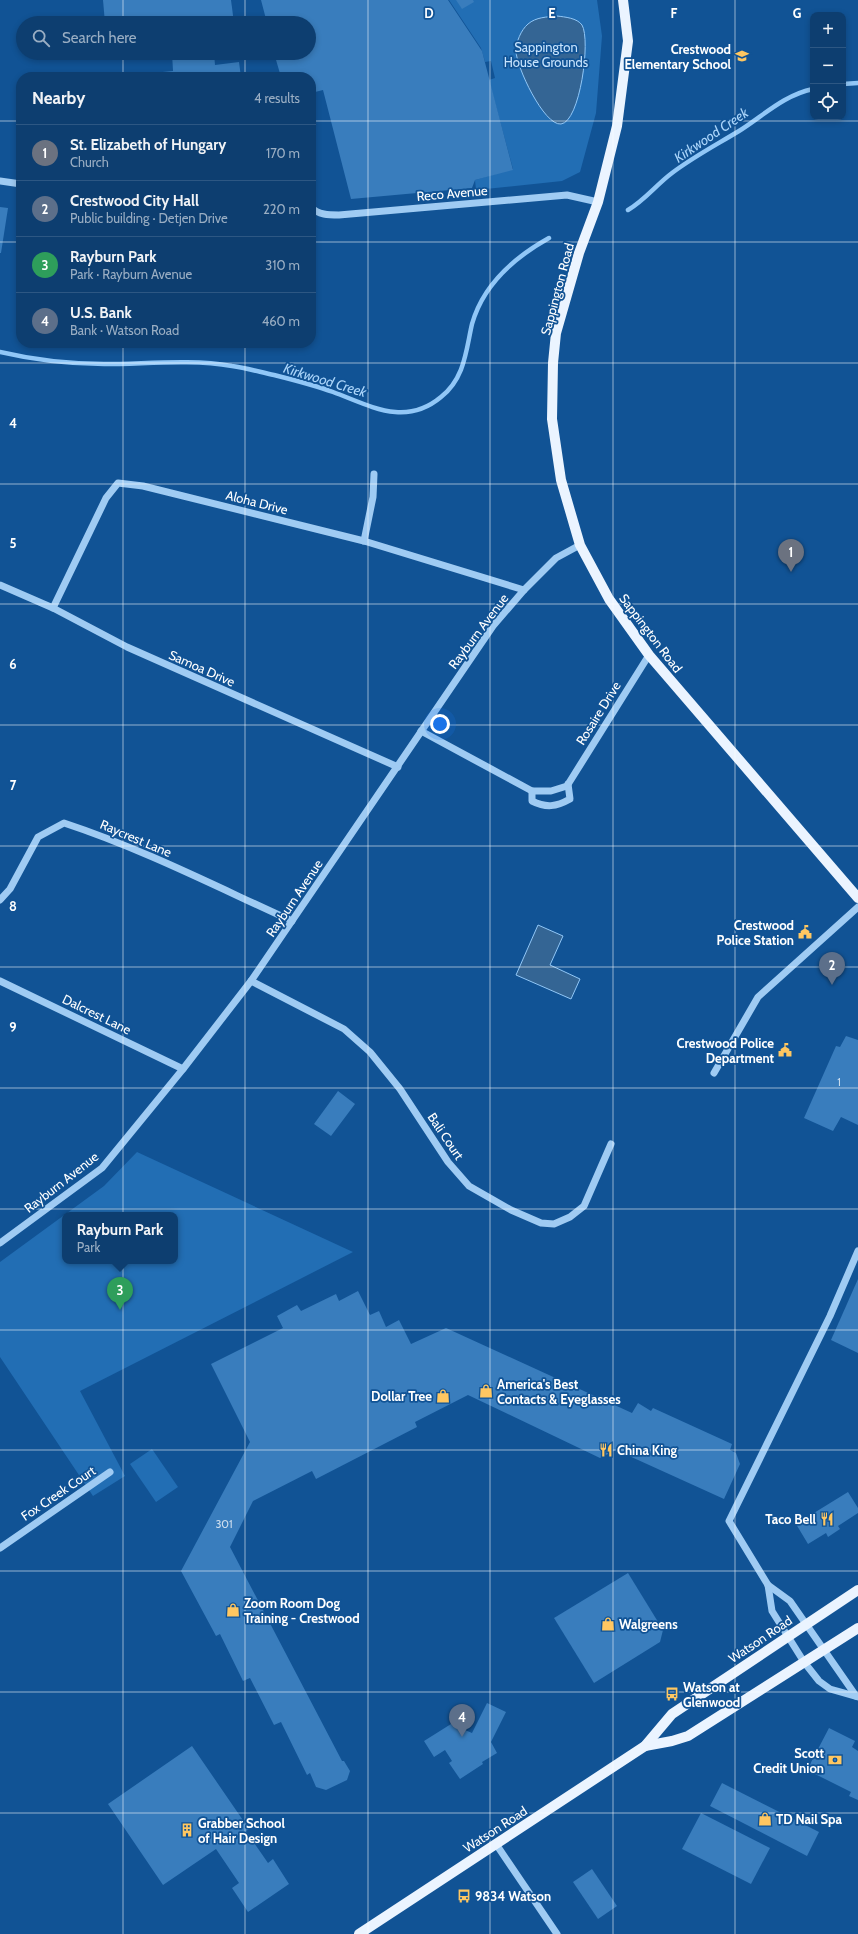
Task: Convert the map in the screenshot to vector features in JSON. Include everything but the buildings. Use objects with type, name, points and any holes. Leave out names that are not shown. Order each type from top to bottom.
[{"type":"main road","name":"Sappington Road","points":[[622,0],[628,41],[618,126],[598,202],[579,253],[556,333],[553,363],[552,419],[561,480],[580,545],[609,599],[649,655],[858,898]]},
{"type":"main road","name":"Watson Road","points":[[359,1934],[644,1746],[672,1714],[858,1590]]},
{"type":"main road","name":"Watson Road","points":[[644,1746],[688,1736],[858,1628]]},
{"type":"street","points":[[0,181],[16,183]]},
{"type":"street","name":"Reco Avenue","points":[[316,212],[323,214],[339,215],[567,195],[598,202]]},
{"type":"street","points":[[364,541],[373,497],[374,474]]},
{"type":"street","name":"Aloha Drive","points":[[53,608],[106,498],[118,483],[143,486],[364,541],[524,590]]},
{"type":"street","name":"Rayburn Avenue","points":[[0,1243],[102,1168],[183,1069],[251,981],[493,626],[524,590],[556,558],[580,545]]},
{"type":"street","name":"Samoa Drive","points":[[0,585],[53,608],[127,647],[398,767]]},
{"type":"street","name":"Rosaire Drive","points":[[421,731],[532,792],[532,801],[541,806],[552,807],[570,799],[568,784],[649,655]]},
{"type":"street","points":[[532,792],[551,791],[567,786],[568,784]]},
{"type":"street","name":"Raycrest Lane","points":[[0,900],[10,889],[38,837],[64,823],[88,831],[158,860],[292,921]]},
{"type":"street","points":[[714,1073],[758,997],[858,907]]},
{"type":"street","name":"Dalcrest Lane","points":[[0,981],[183,1069]]},
{"type":"street","name":"Bali Court","points":[[251,981],[344,1029],[365,1048],[400,1089],[448,1162],[469,1186],[510,1210],[541,1223],[554,1224],[570,1217],[584,1206],[611,1144]]},
{"type":"street","points":[[857,1697],[790,1601],[768,1585],[728,1521],[830,1316],[858,1251]]},
{"type":"street","name":"Fox Creek Court","points":[[0,1548],[110,1472]]},
{"type":"street","points":[[768,1585],[772,1611],[804,1662],[819,1681],[830,1689],[857,1697]]},
{"type":"street","points":[[496,1844],[557,1934]]},
{"type":"green space","name":"Sappington House Grounds","points":[[449,0],[597,0],[602,36],[596,113],[580,172],[562,181],[476,190],[475,180],[513,169],[489,80],[495,78],[491,61],[485,62],[481,48]]},
{"type":"green space","points":[[137,1152],[353,1252],[80,1391],[125,1476],[93,1496],[0,1357],[0,1262],[62,1217],[62,1264],[178,1264],[178,1212],[68,1212],[104,1186]]},
{"type":"green space","points":[[152,1449],[178,1487],[156,1502],[130,1464]]},
{"type":"shaded area","points":[[557,16],[574,19],[582,25],[585,47],[582,79],[574,110],[568,120],[561,124],[554,122],[539,106],[526,81],[517,59],[516,51],[519,36],[528,24],[538,19]]},
{"type":"shaded area","points":[[538,925],[563,936],[550,965],[580,979],[571,999],[516,975]]},
{"type":"waterway","name":"Kirkwood Creek","points":[[846,84],[858,83]]},
{"type":"waterway","name":"Kirkwood Creek","points":[[628,210],[640,202],[680,167],[739,131],[783,101],[810,90]]},
{"type":"waterway","name":"Kirkwood Creek","points":[[0,352],[52,361],[78,363],[104,364],[184,362],[232,366],[311,385],[374,408],[401,412],[414,411],[428,406],[441,397],[455,381],[460,372],[466,354],[472,324],[477,310],[492,285],[513,263],[549,238]]},
{"type":"place","name":"Crestwood Elementary School","points":[[742,56]]},
{"type":"place","name":"St. Elizabeth of Hungary","points":[[791,572]]},
{"type":"place","name":"Crestwood Police Station","points":[[805,932]]},
{"type":"place","name":"Crestwood City Hall","points":[[832,985]]},
{"type":"place","name":"Crestwood Police Department","points":[[785,1050]]},
{"type":"place","name":"Rayburn Park","points":[[120,1310]]},
{"type":"place","name":"America's Best Contacts & Eyeglasses","points":[[486,1391]]},
{"type":"place","name":"Dollar Tree","points":[[443,1396]]},
{"type":"place","name":"China King","points":[[606,1450]]},
{"type":"place","name":"Taco Bell","points":[[827,1519]]},
{"type":"place","name":"Zoom Room Dog Training - Crestwood","points":[[233,1610]]},
{"type":"place","name":"Walgreens","points":[[608,1624]]},
{"type":"place","name":"Watson at Glenwood","points":[[672,1694]]},
{"type":"place","name":"U.S. Bank","points":[[462,1737]]},
{"type":"place","name":"Scott Credit Union","points":[[835,1760]]},
{"type":"place","name":"TD Nail Spa","points":[[765,1819]]},
{"type":"place","name":"Grabber School of Hair Design","points":[[187,1830]]},
{"type":"place","name":"9834 Watson","points":[[464,1896]]}]
